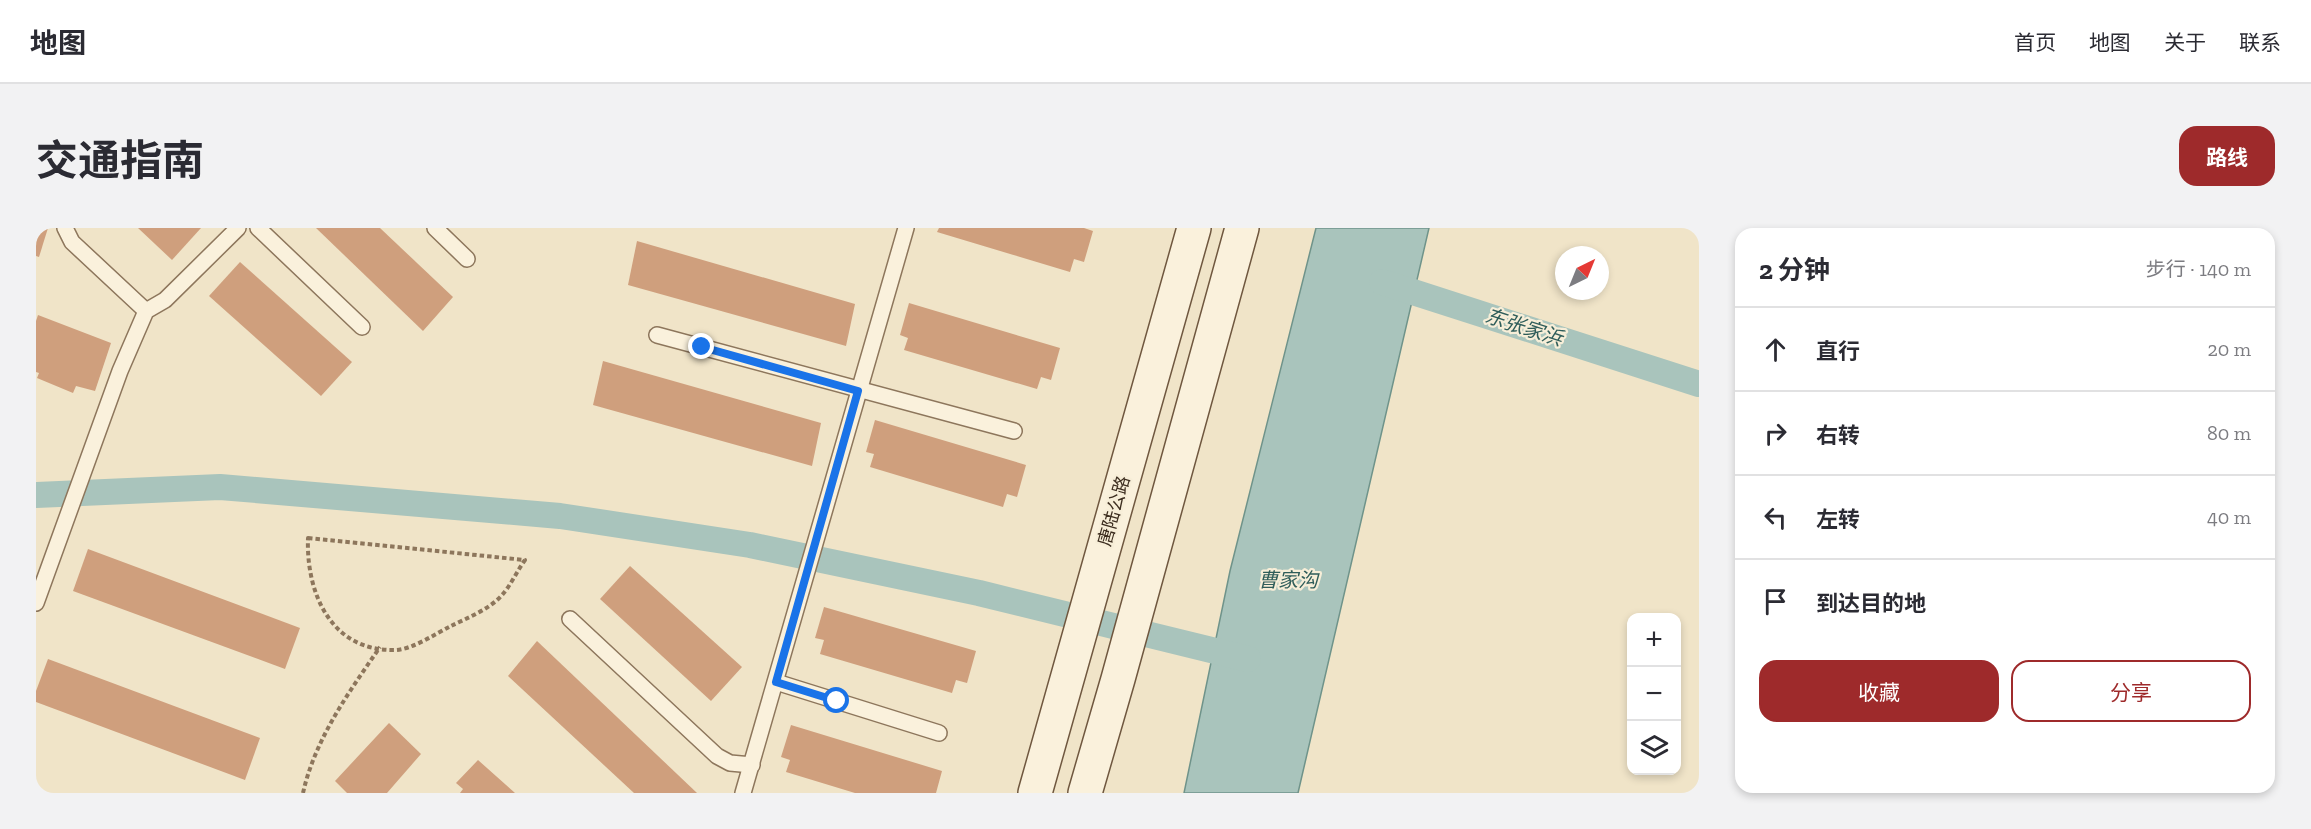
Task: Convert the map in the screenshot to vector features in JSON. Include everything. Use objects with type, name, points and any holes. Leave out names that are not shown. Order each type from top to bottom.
[{"type":"main road","name":"唐陆公路","points":[[1035,793],[1194,228]]},
{"type":"main road","points":[[1084,793],[1118,679],[1242,228]]},
{"type":"lane","points":[[64,228],[72,242],[146,312]]},
{"type":"lane","points":[[36,603],[120,371],[146,312],[165,300],[238,228]]},
{"type":"lane","points":[[258,228],[362,327]]},
{"type":"lane","points":[[435,228],[467,259]]},
{"type":"lane","points":[[743,793],[906,228]]},
{"type":"lane","points":[[657,335],[858,391],[1014,431]]},
{"type":"lane","points":[[570,619],[717,756],[730,763],[752,765]]},
{"type":"lane","points":[[776,682],[939,733]]},
{"type":"path","points":[[308,538],[525,560],[501,596],[470,617],[397,650],[380,647],[364,645],[341,632],[324,613],[311,584],[307,559],[308,538]]},
{"type":"path","points":[[303,793],[314,759],[328,730],[380,647]]},
{"type":"water","name":"曹家沟","points":[[1316,228],[1429,228],[1298,793],[1184,793],[1230,571]]},
{"type":"building","points":[[36,228],[48,228],[39,257],[36,256]]},
{"type":"building","points":[[138,228],[201,228],[172,260]]},
{"type":"building","points":[[316,228],[380,228],[453,297],[423,331]]},
{"type":"building","points":[[939,228],[1084,228],[1093,231],[1084,262],[1074,259],[1070,272],[937,232]]},
{"type":"building","points":[[637,241],[855,304],[846,346],[628,285]]},
{"type":"building","points":[[240,262],[352,362],[321,396],[209,296]]},
{"type":"building","points":[[909,303],[1060,348],[1051,380],[1041,377],[1037,389],[904,350],[908,338],[900,335]]},
{"type":"building","points":[[38,315],[111,343],[95,391],[76,386],[73,393],[37,378],[39,373],[36,372]]},
{"type":"building","points":[[603,361],[821,423],[812,466],[593,405]]},
{"type":"building","points":[[875,420],[1026,465],[1017,497],[1007,494],[1003,507],[870,467],[874,454],[866,452]]},
{"type":"building","points":[[88,549],[300,628],[285,669],[73,591]]},
{"type":"building","points":[[630,566],[742,667],[711,701],[600,599]]},
{"type":"building","points":[[824,607],[976,651],[967,683],[956,680],[952,693],[820,654],[824,640],[815,638]]},
{"type":"building","points":[[537,641],[697,793],[634,793],[508,676]]},
{"type":"building","points":[[48,659],[260,738],[245,780],[36,702],[36,691]]},
{"type":"building","points":[[389,723],[421,754],[387,793],[347,793],[335,781]]},
{"type":"building","points":[[791,725],[942,771],[936,793],[855,793],[786,772],[790,760],[781,757]]},
{"type":"building","points":[[478,760],[515,793],[460,793],[463,789],[456,783]]},
{"type":"waterway","name":"东张家浜","points":[[1382,282],[1699,384]]},
{"type":"waterway","points":[[36,495],[220,487],[560,516],[750,545],[979,593],[1248,659]]},
{"type":"route","points":[[702,347],[858,391],[776,682],[837,701]]}]
